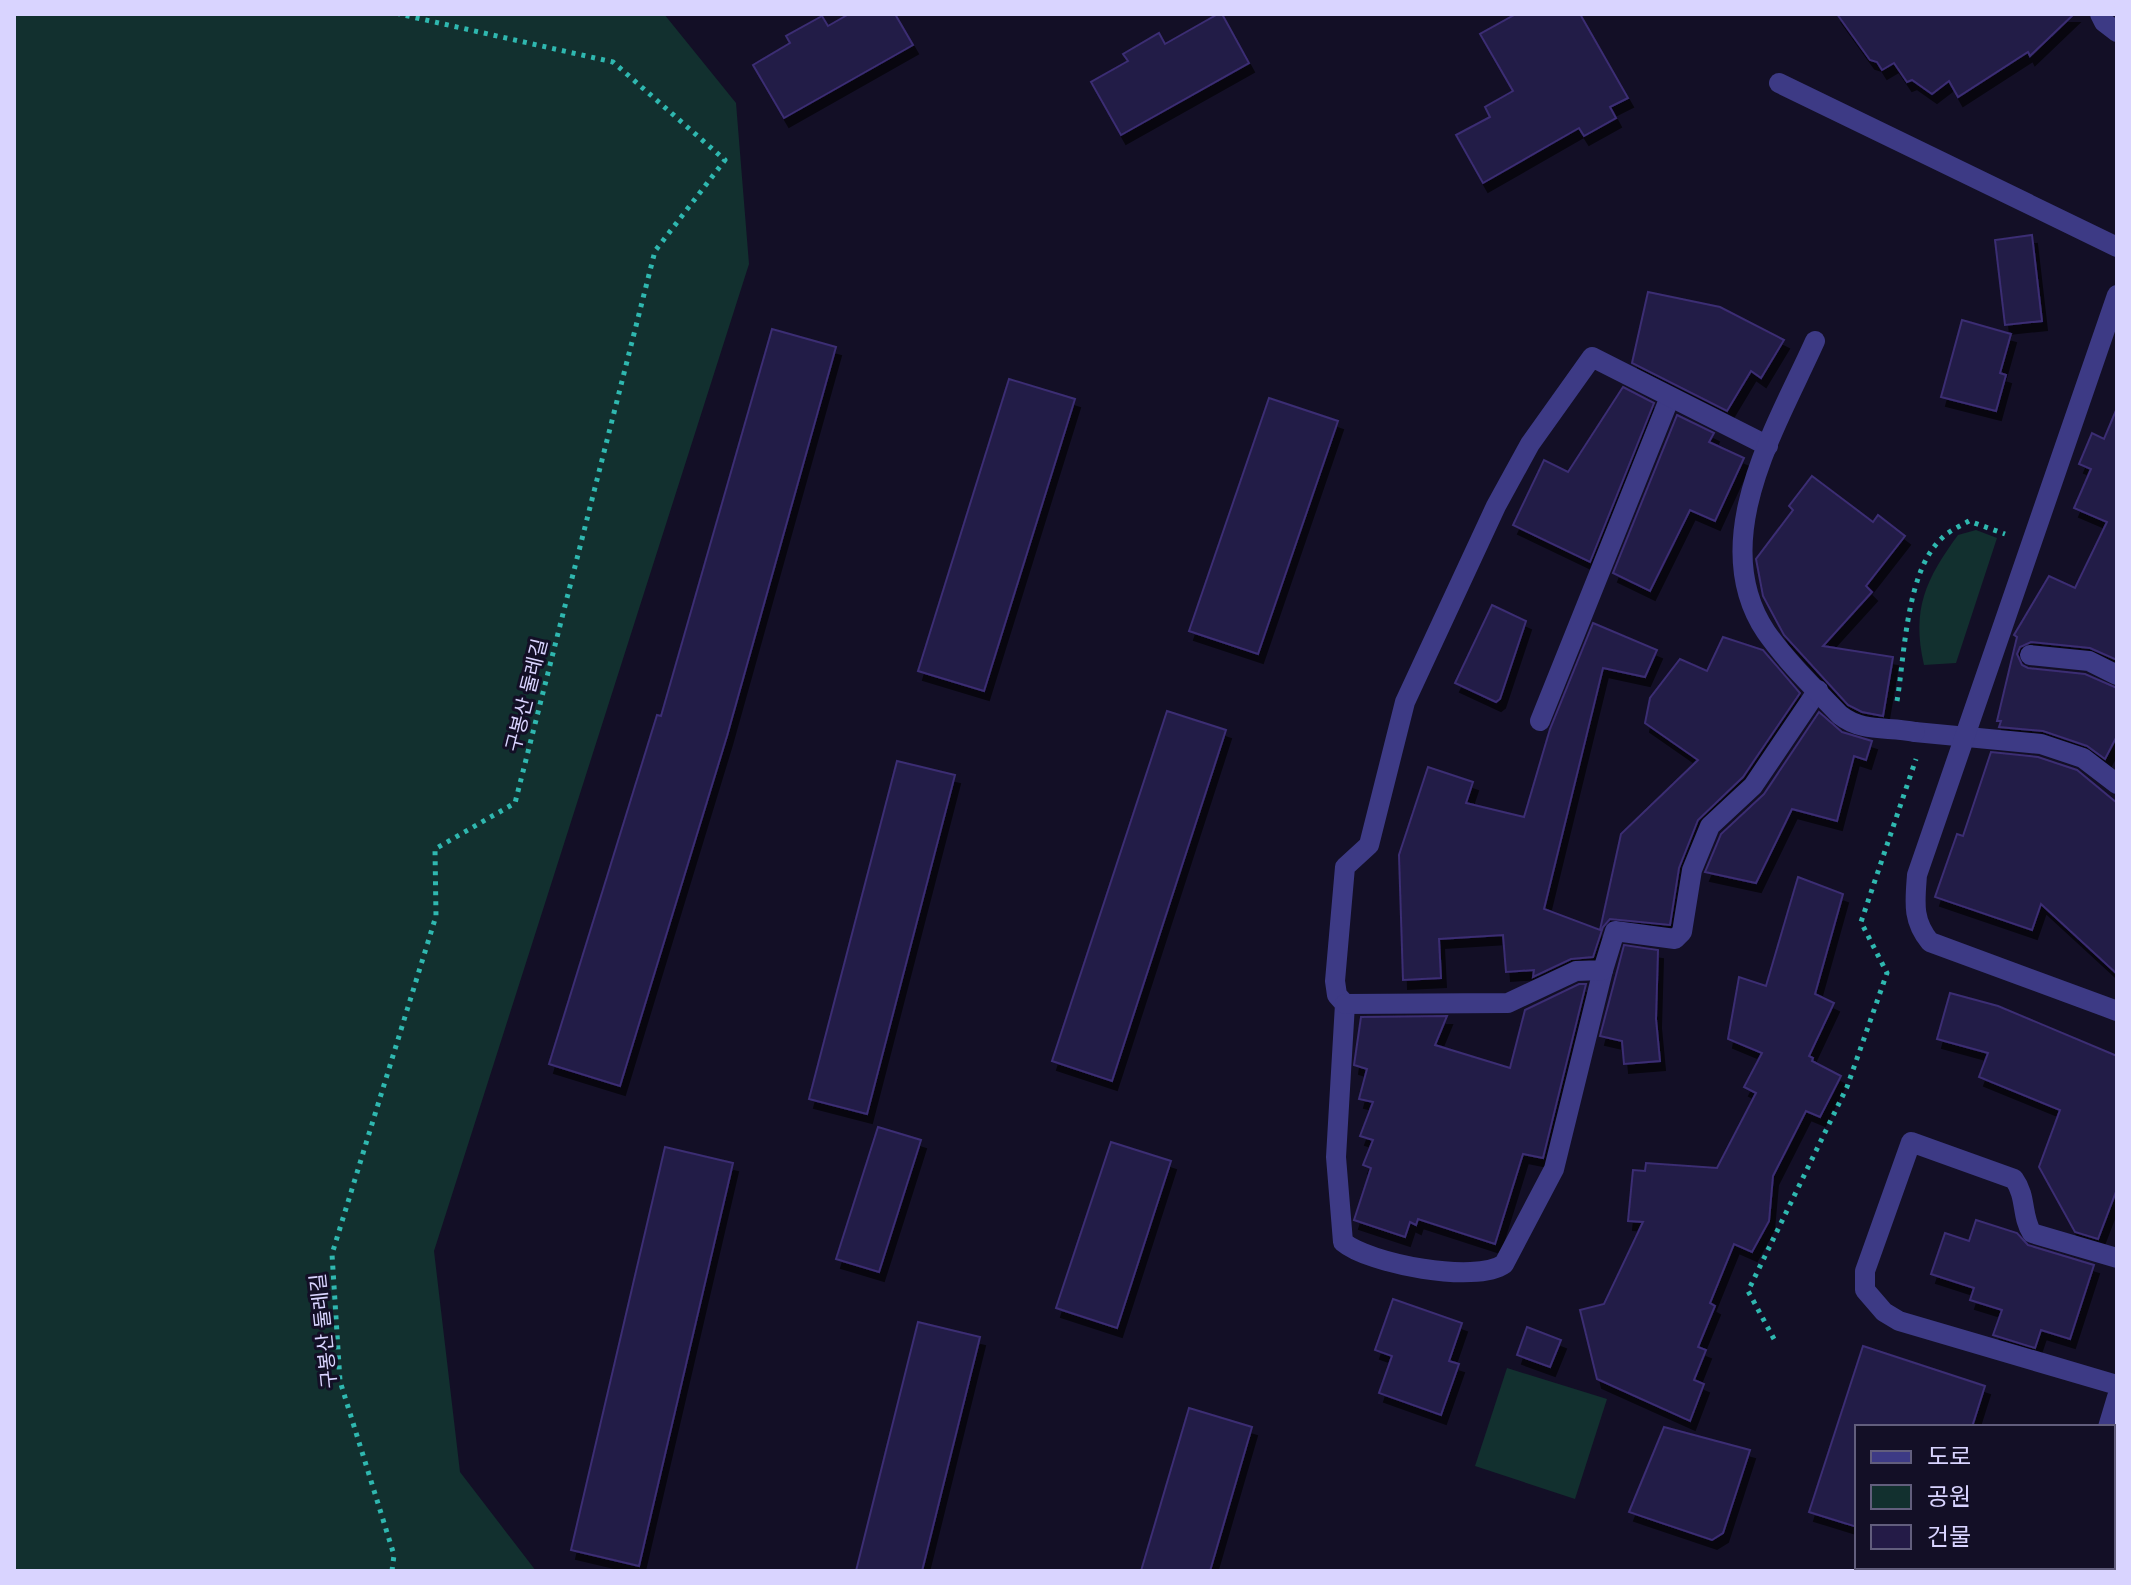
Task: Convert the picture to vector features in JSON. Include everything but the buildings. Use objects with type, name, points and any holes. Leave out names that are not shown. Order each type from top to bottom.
[{"type":"street","points":[[2100,14],[2104,22],[2117,32]]},
{"type":"street","points":[[1779,83],[2117,247]]},
{"type":"street","points":[[2117,295],[1917,875],[1914,911],[1918,927],[1930,942],[2117,1011]]},
{"type":"street","points":[[1815,341],[1768,446],[1744,522],[1748,586],[1766,631],[1818,690],[1855,725],[1965,735],[2068,751],[2117,784]]},
{"type":"street","points":[[1768,446],[1592,357],[1530,444],[1496,506],[1405,702],[1369,845],[1345,867],[1335,981],[1337,995],[1345,1004],[1336,1157],[1343,1242],[1368,1255],[1421,1268],[1484,1271],[1504,1264],[1554,1169],[1615,931],[1671,940],[1680,935],[1692,870],[1710,826],[1753,786],[1818,690]]},
{"type":"street","points":[[1540,721],[1670,397]]},
{"type":"street","points":[[2030,655],[2089,661],[2117,675]]},
{"type":"street","points":[[1345,1004],[1508,1003],[1576,971],[1603,970]]},
{"type":"street","points":[[2117,1258],[2032,1233],[2027,1225],[2021,1189],[2014,1179],[1911,1142],[1865,1271],[1865,1290],[1884,1312],[1899,1321],[2117,1385]]},
{"type":"street","points":[[2109,1425],[2117,1397]]},
{"type":"path","name":"구봉산 둘레길","points":[[392,1571],[394,1555],[340,1381],[332,1254],[436,916],[435,849],[515,803],[655,251],[725,160],[613,62],[399,14]]},
{"type":"path","points":[[1891,729],[1907,642],[1912,594],[1926,560],[1942,537],[1969,521],[2003,533]]},
{"type":"path","points":[[1774,1339],[1748,1291],[1847,1087],[1887,973],[1861,922],[1920,744],[1915,732]]},
{"type":"green space","points":[[14,14],[664,14],[736,103],[749,264],[434,1251],[460,1472],[536,1571],[14,1571]]},
{"type":"green space","points":[[1976,530],[1997,538],[1956,663],[1924,665],[1919,627],[1924,596],[1937,566],[1958,535]]},
{"type":"green space","points":[[1507,1368],[1607,1399],[1575,1499],[1475,1466]]}]
